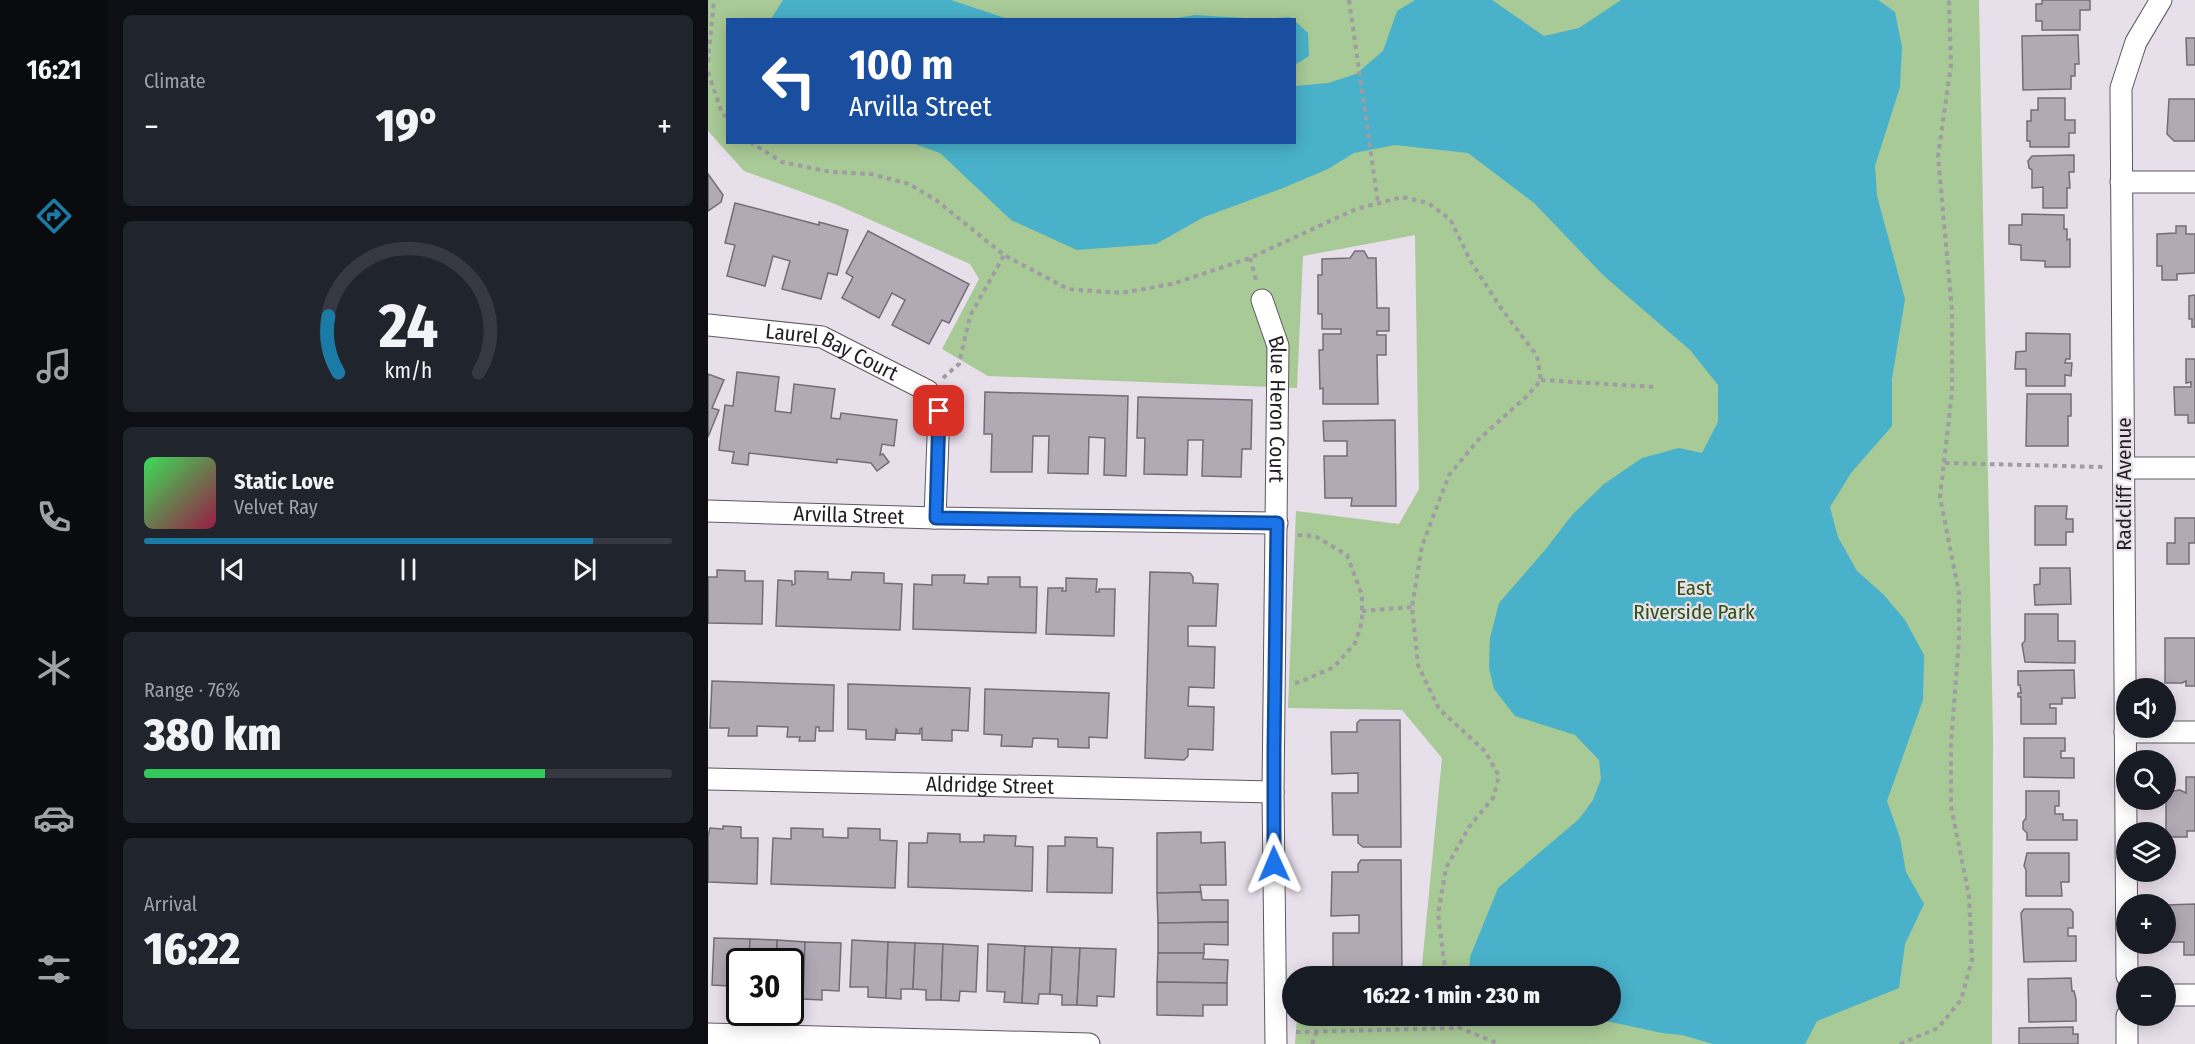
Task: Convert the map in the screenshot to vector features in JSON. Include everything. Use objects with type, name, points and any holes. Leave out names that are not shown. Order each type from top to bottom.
[{"type":"street","name":"Radcliff Avenue","points":[[2125,678],[2121,88],[2136,42],[2161,0]]},
{"type":"street","points":[[2121,182],[2195,182]]},
{"type":"street","name":"Blue Heron Court","points":[[1262,300],[1278,346],[1273,792],[1285,1038]]},
{"type":"street","name":"Laurel Bay Court","points":[[708,325],[822,337],[928,391]]},
{"type":"street","points":[[928,391],[939,411],[936,518]]},
{"type":"street","points":[[2124,468],[2195,468]]},
{"type":"street","name":"Arvilla Street","points":[[708,511],[1277,528]]},
{"type":"street","points":[[2176,732],[2195,732]]},
{"type":"street","name":"Radcliff Avenue","points":[[2125,738],[2127,966]]},
{"type":"street","name":"Aldridge Street","points":[[708,779],[1273,792]]},
{"type":"street","points":[[2176,995],[2195,995]]},
{"type":"street","points":[[2127,1026],[2127,1044]]},
{"type":"street","points":[[708,1034],[1089,1044]]},
{"type":"path","points":[[708,62],[714,0]]},
{"type":"path","points":[[1349,0],[1378,203]]},
{"type":"path","points":[[1900,1044],[1911,1042],[1938,1028],[1961,1000],[1972,960],[1969,896],[1952,806],[1951,743],[1959,640],[1959,593],[1940,497],[1952,392],[1952,310],[1938,156],[1951,65],[1949,0]]},
{"type":"path","points":[[708,72],[722,113],[726,116]]},
{"type":"path","points":[[928,391],[959,364],[970,316],[1004,255]]},
{"type":"path","points":[[1541,380],[1655,387]]},
{"type":"path","points":[[1945,463],[2124,468]]},
{"type":"path","points":[[1274,684],[1300,682],[1334,667],[1356,643],[1362,622],[1362,595],[1347,555],[1315,536],[1277,528]]},
{"type":"path","points":[[1362,610],[1412,607]]},
{"type":"path","points":[[1285,1038],[1317,1031],[1460,1028],[1499,1044]]},
{"type":"path","points":[[1312,1044],[1317,1031]]},
{"type":"green space","name":"East Riverside Park","points":[[708,0],[1979,0],[1993,739],[1992,1044],[1295,1044],[1296,1026],[1621,1026],[1621,966],[1422,966],[1442,758],[1402,710],[1288,708],[1296,511],[1399,524],[1419,489],[1415,235],[1303,256],[1297,388],[988,376],[942,349],[979,279],[970,264],[835,204],[744,171],[708,131]]},
{"type":"water","points":[[783,0],[951,0],[1005,18],[772,18]]},
{"type":"water","points":[[1415,0],[1492,0],[1544,36],[1579,28],[1621,0],[1878,0],[1895,12],[1902,47],[1900,87],[1875,166],[1877,196],[1905,299],[1892,379],[1892,426],[1851,473],[1830,507],[1838,537],[1857,571],[1884,595],[1905,620],[1924,655],[1923,700],[1887,801],[1900,838],[1906,872],[1924,904],[1905,944],[1899,988],[1817,1021],[1805,1044],[1713,1044],[1682,1035],[1621,1024],[1621,966],[1469,966],[1470,957],[1498,888],[1579,819],[1593,800],[1601,779],[1599,760],[1575,735],[1515,716],[1494,689],[1489,668],[1490,638],[1499,603],[1572,515],[1604,484],[1642,458],[1679,448],[1702,453],[1718,422],[1718,385],[1690,350],[1604,276],[1534,203],[1468,153],[1395,145],[1354,153],[1328,169],[1204,217],[1156,244],[1077,250],[1011,220],[940,153],[915,144],[1296,144],[1296,86],[1328,83],[1356,74],[1383,51],[1397,11]]},
{"type":"water","points":[[1195,15],[1244,18],[1177,18]]},
{"type":"water","points":[[1296,22],[1308,33],[1309,56],[1296,64]]},
{"type":"building","points":[[2042,0],[2090,0],[2090,10],[2080,10],[2080,30],[2042,30],[2042,21],[2036,21],[2036,4],[2042,4]]},
{"type":"building","points":[[2078,35],[2079,64],[2075,64],[2075,76],[2071,76],[2071,89],[2023,90],[2022,36]]},
{"type":"building","points":[[2186,38],[2195,38],[2195,65],[2187,65]]},
{"type":"building","points":[[2038,98],[2065,98],[2065,120],[2075,120],[2075,133],[2069,133],[2069,147],[2030,147],[2030,141],[2027,141],[2027,121],[2031,121],[2031,110],[2038,110]]},
{"type":"building","points":[[2169,99],[2195,99],[2195,141],[2174,141],[2167,134]]},
{"type":"building","points":[[2074,155],[2074,172],[2069,172],[2070,188],[2067,188],[2067,208],[2043,208],[2043,187],[2032,188],[2032,170],[2029,168],[2028,161],[2032,156]]},
{"type":"building","points":[[708,174],[723,195],[721,202],[708,211]]},
{"type":"building","points":[[735,203],[819,225],[819,222],[848,230],[837,275],[828,273],[821,299],[782,289],[790,261],[773,256],[765,286],[727,276],[735,245],[725,243]]},
{"type":"building","points":[[2022,214],[2064,215],[2064,229],[2067,229],[2067,240],[2070,239],[2070,267],[2045,267],[2045,261],[2021,260],[2021,245],[2009,244],[2009,225],[2022,225]]},
{"type":"building","points":[[2176,226],[2186,226],[2186,234],[2195,234],[2195,273],[2177,274],[2177,280],[2162,280],[2162,266],[2157,266],[2157,234],[2176,233]]},
{"type":"building","points":[[868,231],[969,284],[949,323],[942,320],[929,344],[892,325],[905,300],[892,293],[879,318],[842,298],[853,277],[846,273]]},
{"type":"building","points":[[1355,251],[1364,251],[1368,258],[1376,258],[1377,308],[1389,308],[1389,331],[1377,331],[1377,335],[1386,335],[1386,355],[1377,355],[1378,404],[1323,404],[1323,388],[1320,389],[1319,350],[1323,350],[1323,334],[1341,334],[1341,329],[1322,329],[1322,314],[1318,314],[1318,275],[1322,275],[1322,259],[1350,258]]},
{"type":"building","points":[[2195,295],[2195,327],[2192,327],[2192,319],[2189,319],[2189,296]]},
{"type":"building","points":[[2026,333],[2070,334],[2070,359],[2066,359],[2065,363],[2072,363],[2071,376],[2065,375],[2065,386],[2026,386],[2026,369],[2015,369],[2016,352],[2026,351]]},
{"type":"building","points":[[2186,359],[2195,359],[2195,423],[2188,423],[2188,415],[2175,415],[2174,387],[2191,387],[2191,382],[2186,383]]},
{"type":"building","points":[[737,372],[779,377],[775,411],[791,413],[794,384],[835,389],[831,418],[840,419],[841,413],[897,420],[894,446],[882,444],[880,455],[883,454],[889,462],[877,471],[871,463],[837,459],[837,463],[749,453],[748,465],[732,463],[734,452],[719,450],[725,405],[733,406]]},
{"type":"building","points":[[708,374],[724,380],[712,408],[719,410],[708,437]]},
{"type":"building","points":[[985,392],[1128,396],[1126,476],[1104,475],[1105,438],[1089,437],[1088,474],[1048,473],[1049,436],[1033,436],[1032,472],[991,472],[992,434],[984,434]]},
{"type":"building","points":[[2027,394],[2071,394],[2068,446],[2026,446]]},
{"type":"building","points":[[1138,397],[1252,400],[1251,449],[1242,449],[1241,477],[1202,476],[1203,440],[1188,440],[1187,475],[1144,474],[1145,438],[1137,438]]},
{"type":"building","points":[[1395,420],[1396,506],[1351,506],[1352,498],[1325,498],[1324,456],[1347,456],[1347,441],[1324,441],[1323,421]]},
{"type":"building","points":[[2035,506],[2067,506],[2066,519],[2073,519],[2073,532],[2066,532],[2066,545],[2035,545]]},
{"type":"building","points":[[2175,518],[2195,518],[2195,543],[2189,543],[2189,564],[2167,564],[2167,543],[2175,543]]},
{"type":"building","points":[[2040,568],[2070,568],[2071,604],[2035,605],[2034,585],[2040,584]]},
{"type":"building","points":[[717,570],[745,571],[745,581],[763,581],[762,624],[708,623],[708,577],[717,577]]},
{"type":"building","points":[[795,571],[828,572],[828,579],[851,580],[852,572],[884,573],[884,583],[902,584],[900,630],[776,626],[778,580],[792,581],[792,585],[795,584]]},
{"type":"building","points":[[1150,572],[1190,573],[1193,583],[1218,584],[1216,626],[1188,626],[1188,646],[1215,647],[1214,688],[1189,687],[1188,706],[1214,707],[1213,750],[1188,749],[1188,756],[1184,760],[1145,758]]},
{"type":"building","points":[[932,575],[965,575],[964,583],[988,584],[988,577],[1020,577],[1020,587],[1037,587],[1036,633],[913,629],[914,584],[932,585]]},
{"type":"building","points":[[1066,578],[1097,579],[1096,592],[1099,592],[1099,589],[1115,589],[1114,636],[1046,634],[1048,588],[1063,588],[1062,591],[1066,591]]},
{"type":"building","points":[[2025,614],[2058,614],[2058,641],[2075,641],[2075,663],[2025,662],[2022,644],[2025,641]]},
{"type":"building","points":[[2165,638],[2195,638],[2195,686],[2186,686],[2186,681],[2176,683],[2176,678],[2165,678]]},
{"type":"building","points":[[2074,670],[2075,698],[2062,698],[2062,704],[2050,704],[2050,708],[2056,708],[2056,724],[2021,724],[2018,671]]},
{"type":"building","points":[[712,681],[834,685],[833,731],[819,731],[819,727],[816,727],[815,741],[799,741],[800,737],[787,737],[788,727],[757,726],[757,736],[728,736],[729,728],[710,728]]},
{"type":"building","points":[[848,684],[970,688],[968,731],[952,730],[952,741],[922,740],[922,728],[920,734],[897,733],[896,729],[895,740],[866,739],[866,730],[848,729]]},
{"type":"building","points":[[985,689],[1109,693],[1107,738],[1089,737],[1089,748],[1058,747],[1058,739],[1033,738],[1032,747],[1001,746],[1002,735],[984,734]]},
{"type":"building","points":[[1360,720],[1400,720],[1401,847],[1363,847],[1358,843],[1358,835],[1333,835],[1332,793],[1358,793],[1358,773],[1332,774],[1331,732],[1357,732],[1357,723]]},
{"type":"building","points":[[2024,738],[2065,738],[2065,751],[2061,751],[2061,758],[2074,758],[2074,778],[2024,777]]},
{"type":"building","points":[[2186,777],[2195,777],[2195,831],[2187,831],[2187,837],[2176,837],[2176,822],[2166,822],[2166,810],[2176,810],[2176,791],[2186,793]]},
{"type":"building","points":[[2026,791],[2059,791],[2059,806],[2055,806],[2055,814],[2063,814],[2063,820],[2077,820],[2077,840],[2027,840],[2027,833],[2023,829],[2023,822],[2026,818]]},
{"type":"building","points":[[723,826],[741,827],[741,838],[758,838],[757,884],[708,882],[710,828],[723,829]]},
{"type":"building","points":[[791,828],[823,829],[823,837],[848,838],[848,828],[880,829],[880,840],[897,841],[895,888],[771,884],[773,838],[791,839]]},
{"type":"building","points":[[1201,832],[1201,843],[1225,842],[1226,885],[1200,885],[1201,892],[1157,893],[1157,833]]},
{"type":"building","points":[[928,833],[960,834],[960,842],[984,842],[984,835],[1016,836],[1015,846],[1033,847],[1032,891],[908,887],[909,843],[927,843]]},
{"type":"building","points":[[1065,837],[1097,838],[1097,847],[1113,848],[1112,893],[1047,892],[1048,846],[1065,846]]},
{"type":"building","points":[[2027,853],[2069,853],[2069,882],[2061,882],[2062,896],[2026,896],[2024,866]]},
{"type":"building","points":[[1361,860],[1401,860],[1402,966],[1333,966],[1333,933],[1359,933],[1359,915],[1331,916],[1332,872],[1358,872],[1358,864]]},
{"type":"building","points":[[1201,892],[1202,900],[1228,900],[1228,922],[1158,923],[1157,893]]},
{"type":"building","points":[[2195,904],[2195,955],[2184,955],[2184,942],[2176,942],[2176,905]]},
{"type":"building","points":[[2024,909],[2070,909],[2073,912],[2073,928],[2068,928],[2068,936],[2076,936],[2076,961],[2024,962],[2021,913]]},
{"type":"building","points":[[1228,922],[1228,945],[1204,944],[1204,953],[1158,953],[1158,923]]},
{"type":"building","points":[[714,938],[750,939],[750,948],[726,948],[726,986],[712,985]]},
{"type":"building","points":[[750,939],[777,940],[777,948],[750,948]]},
{"type":"building","points":[[777,940],[805,942],[804,970],[804,948],[777,948]]},
{"type":"building","points":[[852,940],[888,942],[886,998],[868,997],[868,987],[850,987]]},
{"type":"building","points":[[805,942],[841,943],[839,991],[822,990],[822,1000],[804,999]]},
{"type":"building","points":[[888,942],[915,943],[913,989],[901,989],[901,999],[886,998]]},
{"type":"building","points":[[915,943],[943,944],[941,1000],[926,1000],[926,990],[913,989]]},
{"type":"building","points":[[943,944],[978,946],[976,992],[960,991],[959,1001],[941,1000]]},
{"type":"building","points":[[988,944],[1025,946],[1022,1003],[1004,1002],[1005,992],[987,991]]},
{"type":"building","points":[[1025,946],[1052,947],[1050,994],[1039,994],[1038,1004],[1022,1003]]},
{"type":"building","points":[[1052,947],[1080,948],[1077,1005],[1062,1005],[1062,995],[1050,994]]},
{"type":"building","points":[[1080,948],[1116,949],[1114,997],[1097,996],[1097,1006],[1077,1005]]},
{"type":"building","points":[[1158,953],[1204,953],[1203,959],[1228,960],[1227,983],[1157,982]]},
{"type":"building","points":[[2071,978],[2072,991],[2076,999],[2076,1021],[2029,1022],[2028,979]]},
{"type":"building","points":[[1157,982],[1227,983],[1227,1005],[1203,1005],[1203,1016],[1157,1015]]},
{"type":"building","points":[[2073,1027],[2073,1034],[2078,1034],[2078,1044],[2019,1044],[2019,1028]]},
{"type":"route","points":[[939,411],[936,518],[1277,523],[1274,864]]}]
